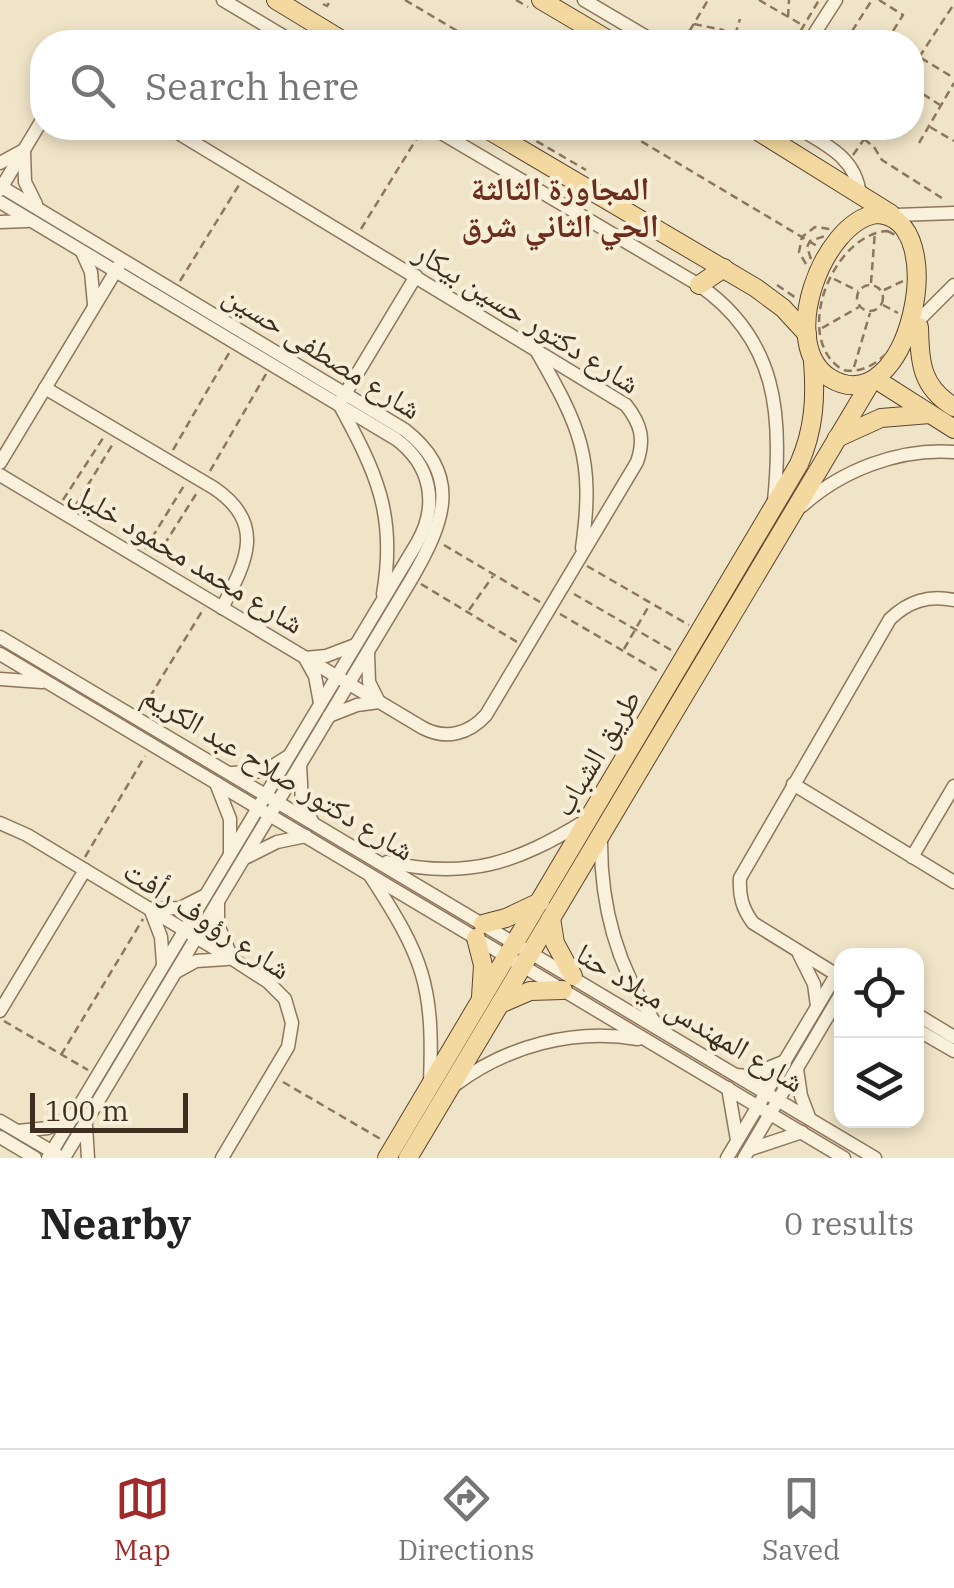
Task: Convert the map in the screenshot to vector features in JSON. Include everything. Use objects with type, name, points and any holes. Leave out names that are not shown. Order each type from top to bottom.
[{"type":"main road","points":[[276,0],[325,30]]},
{"type":"main road","points":[[540,0],[591,30]]},
{"type":"main road","points":[[505,140],[724,268],[771,298],[811,334]]},
{"type":"main road","points":[[772,140],[908,221],[923,241],[928,286],[920,321],[922,373],[934,393],[954,407]]},
{"type":"main road","points":[[811,334],[810,295],[836,242],[868,215],[894,215]]},
{"type":"main road","points":[[699,284],[724,268]]},
{"type":"main road","name":"طريق الشباب","points":[[396,1154],[500,1004],[540,902],[702,632],[874,381],[901,357],[920,321]]},
{"type":"main road","name":"طريق الشباب","points":[[439,1089],[479,1004],[551,918],[602,835],[781,514],[812,429],[811,334]]},
{"type":"main road","points":[[814,362],[820,371],[838,382],[874,381],[954,429]]},
{"type":"main road","points":[[837,438],[881,418],[930,414]]},
{"type":"main road","points":[[479,1004],[484,978],[480,931],[540,902]]},
{"type":"main road","points":[[500,1004],[568,983],[551,918]]},
{"type":"street","points":[[223,0],[273,30]]},
{"type":"street","points":[[584,0],[635,30]]},
{"type":"street","points":[[817,30],[836,0]]},
{"type":"street","points":[[0,191],[30,140]]},
{"type":"street","name":"شارع دكتور حسين بيكار","points":[[190,140],[626,404],[640,426],[637,462],[486,715],[467,730],[431,733],[342,680]]},
{"type":"street","points":[[454,140],[699,284],[738,319],[770,380],[777,413],[781,514],[872,464],[921,452],[954,452]]},
{"type":"street","points":[[818,140],[849,162],[860,195]]},
{"type":"street","points":[[0,163],[24,150]]},
{"type":"street","points":[[0,222],[36,216],[25,182],[24,150]]},
{"type":"street","name":"شارع مصطفى حسين","points":[[0,191],[80,250],[174,290],[342,399],[406,446],[427,479],[430,505],[424,530],[382,602],[362,646]]},
{"type":"street","points":[[894,215],[954,210]]},
{"type":"street","name":"شارع مصطفى حسين","points":[[36,216],[120,265],[236,343],[417,439],[434,461],[443,502],[434,539],[412,578],[362,646],[235,859]]},
{"type":"street","points":[[80,250],[92,272],[94,308]]},
{"type":"street","points":[[0,463],[120,265]]},
{"type":"street","points":[[382,602],[389,544],[384,502],[342,399],[416,276]]},
{"type":"street","points":[[920,321],[954,285]]},
{"type":"street","points":[[534,348],[571,412],[584,449],[589,488],[580,558]]},
{"type":"street","points":[[45,388],[227,496],[237,508],[248,536],[243,568],[215,604]]},
{"type":"street","name":"شارع محمد محمود خليل","points":[[0,476],[342,680]]},
{"type":"street","points":[[834,973],[752,923],[743,910],[740,878],[890,619],[900,609],[925,598],[954,600]]},
{"type":"street","name":"شارع دكتور صلاح عبد الكريم","points":[[0,637],[314,823],[519,955]]},
{"type":"street","points":[[362,646],[366,670],[379,702],[324,711],[318,685],[305,658],[362,646]]},
{"type":"street","name":"شارع دكتور صلاح عبد الكريم","points":[[0,654],[369,874],[480,931]]},
{"type":"street","points":[[0,679],[46,682]]},
{"type":"street","points":[[223,770],[250,774],[295,759],[302,802],[314,823]]},
{"type":"street","points":[[216,783],[230,819],[235,859]]},
{"type":"street","points":[[793,784],[954,882]]},
{"type":"street","points":[[912,857],[954,786]]},
{"type":"street","points":[[374,860],[427,870],[480,868],[530,852],[592,816]]},
{"type":"street","name":"شارع رؤوف رأفت","points":[[0,824],[28,835],[277,990],[290,1011],[292,1035],[222,1158]]},
{"type":"street","points":[[602,835],[602,886],[612,936],[632,984],[659,1027]]},
{"type":"street","points":[[0,1121],[57,1156],[235,859],[306,836]]},
{"type":"street","points":[[0,1011],[82,868]]},
{"type":"street","points":[[369,874],[412,944],[426,984],[439,1089],[510,1053],[556,1040],[603,1036],[650,1041]]},
{"type":"street","points":[[168,970],[150,909],[180,908],[212,897]]},
{"type":"street","points":[[212,897],[221,938],[234,960]]},
{"type":"street","points":[[743,1150],[791,1065],[829,1011],[798,952]]},
{"type":"street","name":"شارع المهندس ميلاد حنا","points":[[519,955],[659,1027],[875,1158]]},
{"type":"street","points":[[88,1158],[82,1115],[98,1076],[168,970],[196,961],[234,960]]},
{"type":"street","name":"شارع المهندس ميلاد حنا","points":[[568,983],[650,1041],[844,1158]]},
{"type":"street","points":[[924,1019],[954,1037]]},
{"type":"street","points":[[932,1024],[954,1021]]},
{"type":"street","points":[[924,1034],[954,1051]]},
{"type":"street","points":[[736,1074],[791,1065]]},
{"type":"street","points":[[791,1065],[810,1119]]},
{"type":"street","points":[[728,1088],[743,1150]]},
{"type":"street","points":[[16,1130],[48,1128],[82,1115]]},
{"type":"street","points":[[727,1158],[802,1132]]},
{"type":"street","points":[[0,1137],[35,1158]]},
{"type":"path","points":[[316,0],[326,1]]},
{"type":"path","points":[[405,0],[456,30]]},
{"type":"path","points":[[690,30],[708,0]]},
{"type":"path","points":[[760,0],[804,26]]},
{"type":"path","points":[[783,0],[789,3],[788,17]]},
{"type":"path","points":[[802,30],[819,0]]},
{"type":"path","points":[[853,30],[872,0]]},
{"type":"path","points":[[879,0],[903,15],[894,30]]},
{"type":"path","points":[[924,49],[954,4]]},
{"type":"path","points":[[735,30],[740,19]]},
{"type":"path","points":[[694,24],[723,30]]},
{"type":"path","points":[[924,59],[954,80],[952,91],[924,135]]},
{"type":"path","points":[[924,95],[941,106]]},
{"type":"path","points":[[929,126],[954,141]]},
{"type":"path","points":[[354,239],[416,140]]},
{"type":"path","points":[[534,140],[597,177]]},
{"type":"path","points":[[640,140],[818,246]]},
{"type":"path","points":[[849,162],[863,140]]},
{"type":"path","points":[[865,140],[882,160],[954,210]]},
{"type":"path","points":[[919,144],[921,140]]},
{"type":"path","points":[[174,290],[246,174]]},
{"type":"path","points":[[815,227],[832,230],[808,266],[799,252],[802,236],[815,227]]},
{"type":"path","points":[[875,232],[898,235],[906,244],[917,274],[917,290],[908,318],[890,348],[872,364],[853,372],[843,370],[829,358],[811,334],[830,277],[851,248],[875,232]]},
{"type":"path","points":[[870,284],[875,232]]},
{"type":"path","points":[[811,259],[807,247],[810,241],[826,236]]},
{"type":"path","points":[[830,277],[859,291]]},
{"type":"path","points":[[775,284],[797,298],[800,288]]},
{"type":"path","points":[[870,284],[882,291],[884,300],[879,308],[870,311],[860,306],[857,299],[859,291],[870,284]]},
{"type":"path","points":[[811,334],[860,306]]},
{"type":"path","points":[[853,372],[870,311]]},
{"type":"path","points":[[167,460],[236,343]]},
{"type":"path","points":[[145,562],[272,364]]},
{"type":"path","points":[[63,513],[115,430]]},
{"type":"path","points":[[63,513],[115,430]]},
{"type":"path","points":[[145,562],[197,478]]},
{"type":"path","points":[[434,539],[672,680]]},
{"type":"path","points":[[580,558],[702,632]]},
{"type":"path","points":[[467,612],[494,575]]},
{"type":"path","points":[[412,578],[526,648]]},
{"type":"path","points":[[562,587],[686,658]]},
{"type":"path","points":[[623,650],[651,603]]},
{"type":"path","points":[[137,718],[215,604]]},
{"type":"path","points":[[82,868],[152,745]]},
{"type":"path","points":[[61,1054],[150,909]]},
{"type":"path","points":[[0,1019],[98,1076]]},
{"type":"path","points":[[272,1076],[396,1154]]},
{"type":"district","name":"المجاورة الثالثة الحي الثاني شرق","points":[[560,208]]}]
